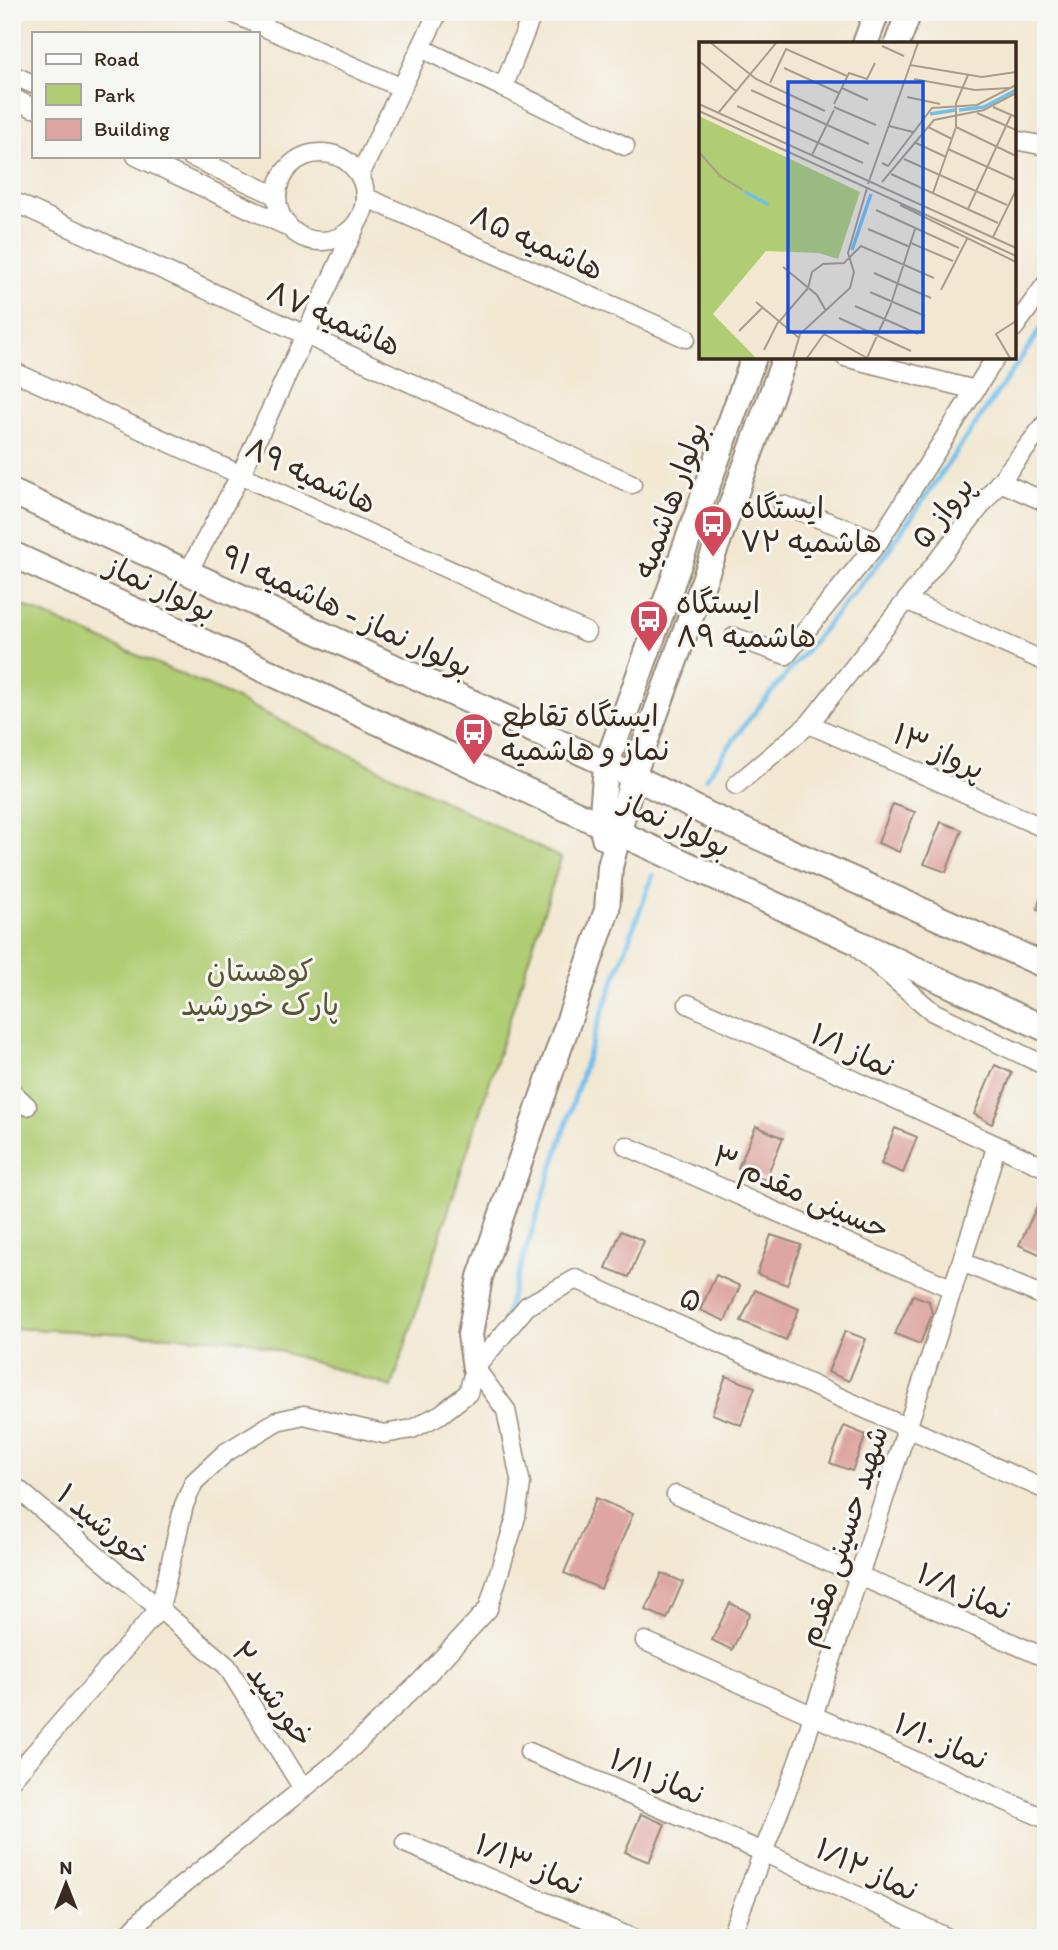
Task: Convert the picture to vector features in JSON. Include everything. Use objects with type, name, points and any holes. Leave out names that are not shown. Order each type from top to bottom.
[{"type":"main road","points":[[866,42],[877,12]]},
{"type":"main road","points":[[899,42],[909,12]]},
{"type":"main road","name":"بولوار هاشمیه","points":[[611,828],[606,765],[753,359]]},
{"type":"main road","name":"بولوار هاشمیه","points":[[611,828],[634,776],[784,359]]},
{"type":"main road","name":"بولوار نماز","points":[[12,492],[188,572]]},
{"type":"main road","name":"بولوار نماز","points":[[12,554],[611,828],[849,941],[1046,1029]]},
{"type":"main road","name":"بولوار نماز - هاشمیه ۹۱","points":[[188,572],[634,776]]},
{"type":"main road","name":"بولوار نماز","points":[[634,776],[709,815],[1046,966]]},
{"type":"main road","points":[[475,1368],[470,1335],[480,1277],[607,911],[611,828]]},
{"type":"street","points":[[230,12],[402,88]]},
{"type":"street","points":[[360,175],[438,12]]},
{"type":"street","points":[[503,88],[533,12]]},
{"type":"street","points":[[421,48],[625,146]]},
{"type":"street","points":[[12,75],[32,83]]},
{"type":"street","points":[[12,98],[32,108]]},
{"type":"street","points":[[1016,139],[1046,146]]},
{"type":"street","points":[[188,572],[242,474],[359,219],[365,197],[360,175],[353,166],[333,154],[310,154],[300,158],[283,174],[277,196],[282,218],[289,227]]},
{"type":"street","points":[[140,158],[289,227],[309,239],[332,239],[343,235],[359,219]]},
{"type":"street","points":[[194,158],[277,196]]},
{"type":"street","name":"هاشمیه ۸۵","points":[[365,197],[686,338]]},
{"type":"street","name":"هاشمیه ۸۷","points":[[12,201],[632,484]]},
{"type":"street","points":[[1016,322],[1023,299],[1046,284]]},
{"type":"street","points":[[853,359],[975,390]]},
{"type":"street","points":[[734,637],[786,655],[879,541],[995,359]]},
{"type":"street","name":"هاشمیه ۸۹","points":[[12,371],[586,632]]},
{"type":"street","name":"پرواز ۵","points":[[736,785],[809,724],[1046,423]]},
{"type":"street","points":[[1000,482],[1046,502]]},
{"type":"street","points":[[783,505],[879,541]]},
{"type":"street","points":[[908,601],[1046,662]]},
{"type":"street","name":"پرواز ۱۳","points":[[809,724],[1046,829]]},
{"type":"street","points":[[849,941],[933,1012],[1046,1066]]},
{"type":"street","name":"نماز ۱/۱","points":[[688,1004],[1046,1168]]},
{"type":"street","points":[[12,1092],[27,1107]]},
{"type":"street","name":"حسینی مقدم ۳","points":[[626,1146],[953,1289]]},
{"type":"street","name":"شهید حسینی مقدم","points":[[730,1938],[813,1715],[962,1262],[996,1147]]},
{"type":"street","points":[[962,1262],[1046,1297]]},
{"type":"street","name":"۵","points":[[475,1368],[527,1306],[576,1279],[908,1425]]},
{"type":"street","points":[[12,1779],[160,1608],[184,1506],[194,1482],[225,1452],[277,1421],[304,1415],[384,1434],[412,1429],[441,1415],[468,1392],[475,1368]]},
{"type":"street","points":[[125,1938],[150,1911],[302,1787],[338,1761],[412,1690],[488,1608],[516,1517],[521,1484],[506,1410],[475,1368]]},
{"type":"street","points":[[908,1425],[1046,1490]]},
{"type":"street","name":"خورشید ۱","points":[[12,1484],[160,1608]]},
{"type":"street","name":"نماز ۱/۸","points":[[676,1494],[1046,1658]]},
{"type":"street","name":"خورشید ۲","points":[[160,1608],[227,1665],[302,1787]]},
{"type":"street","name":"نماز ۱/۱۰","points":[[645,1641],[1046,1819]]},
{"type":"street","name":"نماز ۱/۱۱","points":[[529,1752],[763,1852]]},
{"type":"street","name":"نماز ۱/۱۳","points":[[405,1843],[632,1938]]},
{"type":"street","name":"نماز ۱/۱۲","points":[[763,1852],[948,1938]]},
{"type":"green space","name":"کوهستان پارک خورشید","points":[[12,601],[222,692],[561,858],[392,1387],[245,1340],[12,1328]]},
{"type":"building","points":[[893,804],[915,812],[899,852],[878,843]]},
{"type":"building","points":[[941,822],[962,830],[946,872],[924,864]]},
{"type":"building","points":[[1046,884],[1046,912],[1037,909]]},
{"type":"building","points":[[995,1065],[1012,1073],[992,1124],[974,1114]]},
{"type":"building","points":[[756,1126],[783,1138],[765,1180],[738,1168]]},
{"type":"building","points":[[895,1128],[917,1137],[903,1173],[881,1164]]},
{"type":"building","points":[[1044,1191],[1046,1192],[1046,1257],[1019,1245]]},
{"type":"building","points":[[621,1231],[644,1241],[629,1277],[606,1268]]},
{"type":"building","points":[[771,1235],[801,1245],[787,1285],[757,1274]]},
{"type":"building","points":[[716,1275],[740,1286],[725,1321],[700,1310]]},
{"type":"building","points":[[755,1290],[799,1309],[786,1340],[741,1321]]},
{"type":"building","points":[[913,1295],[929,1301],[932,1314],[920,1344],[895,1334]]},
{"type":"building","points":[[845,1331],[866,1339],[849,1381],[828,1372]]},
{"type":"building","points":[[726,1376],[755,1387],[741,1425],[712,1414]]},
{"type":"building","points":[[844,1426],[866,1435],[852,1471],[830,1463]]},
{"type":"building","points":[[596,1498],[633,1514],[601,1589],[564,1573]]},
{"type":"building","points":[[662,1573],[683,1582],[667,1619],[646,1610]]},
{"type":"building","points":[[730,1603],[750,1613],[732,1650],[712,1640]]},
{"type":"building","points":[[641,1814],[665,1824],[649,1862],[625,1852]]},
{"type":"waterway","points":[[706,778],[746,723],[885,555],[1046,322]]},
{"type":"waterway","points":[[506,1313],[598,1024],[653,875]]},
{"type":"place","name":"ایستگاه هاشمیه ۷۲","points":[[713,558]]},
{"type":"place","name":"ایستگاه هاشمیه ۸۹","points":[[649,653]]},
{"type":"place","name":"ایستگاه تقاطع نماز و هاشمیه","points":[[474,766]]}]
